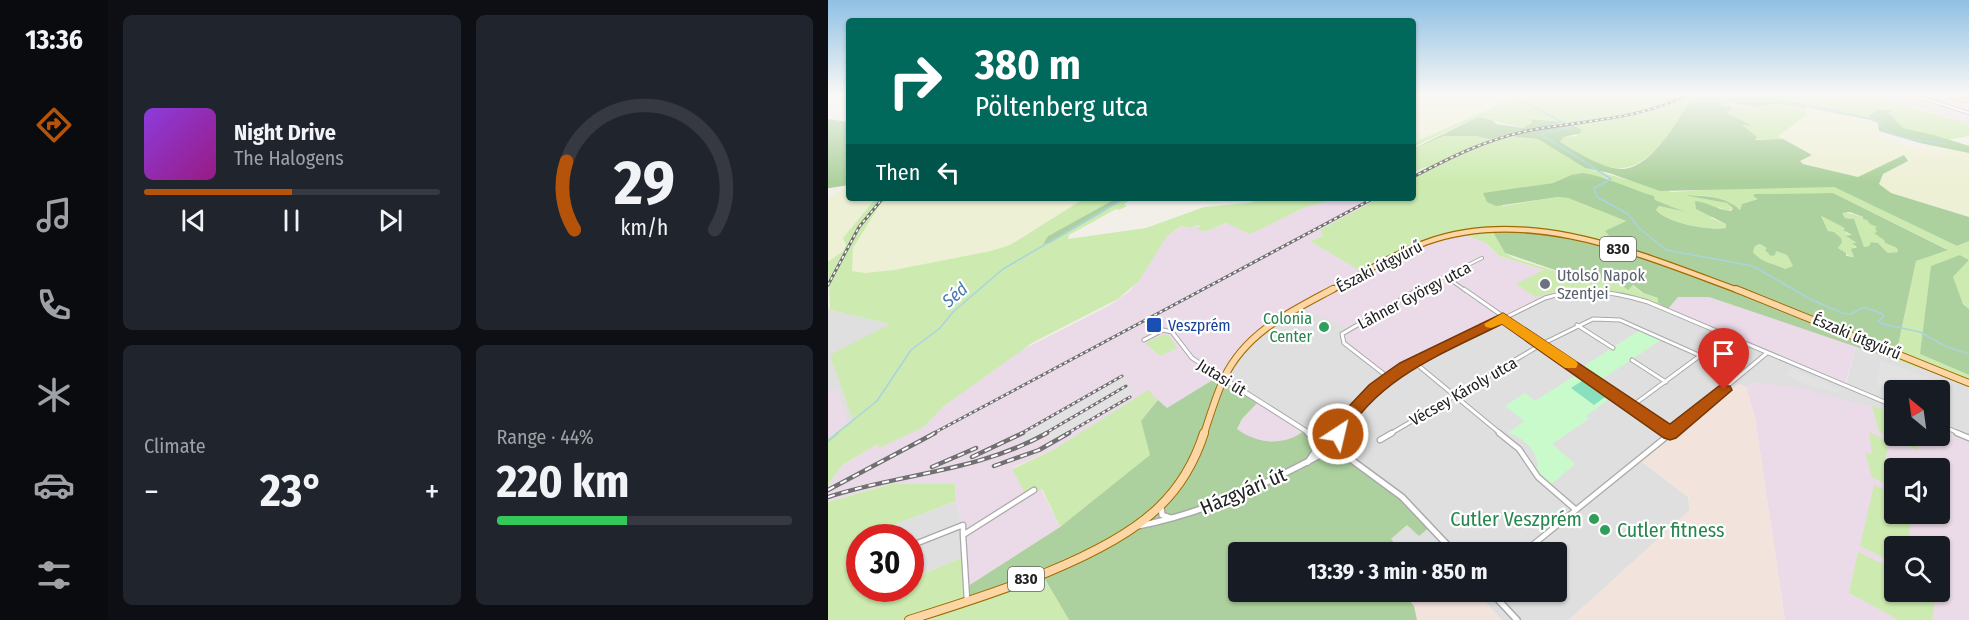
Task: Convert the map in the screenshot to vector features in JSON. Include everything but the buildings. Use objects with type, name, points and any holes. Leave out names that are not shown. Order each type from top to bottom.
[{"type":"main road","name":"Északi útgyűrű","points":[[1134,527],[1165,500],[1189,469],[1207,430],[1224,379],[1242,349],[1258,333],[1411,248],[1436,238],[1466,232],[1504,228],[1560,233],[1634,254],[1786,306],[1969,383]]},
{"type":"main road","name":"Házgyári út","points":[[911,620],[1094,552],[1134,527]]},
{"type":"street","name":"Láhner György utca","points":[[1389,378],[1344,343],[1342,334],[1410,294],[1482,258]]},
{"type":"street","points":[[1445,276],[1670,433]]},
{"type":"street","points":[[1318,445],[1375,389],[1414,362],[1559,293],[1584,290],[1609,292],[1648,302],[1884,402]]},
{"type":"street","name":"Vécsey Károly utca","points":[[1380,440],[1542,344],[1577,325],[1598,318],[1616,319],[1701,356]]},
{"type":"street","points":[[1577,325],[1613,348]]},
{"type":"street","name":"Jutasi út","points":[[1144,340],[1160,331],[1172,332],[1192,358],[1306,431],[1336,442],[1349,458],[1402,497],[1445,542]]},
{"type":"street","points":[[1632,406],[1724,338]]},
{"type":"street","points":[[1536,542],[1767,353]]},
{"type":"street","points":[[1632,360],[1666,382]]},
{"type":"street","points":[[1414,362],[1519,449],[1538,477],[1576,510]]},
{"type":"street","points":[[1328,452],[1336,442],[1341,424]]},
{"type":"street","points":[[1950,429],[1969,438]]},
{"type":"street","name":"Jutasi út","points":[[1306,431],[1318,445],[1328,452],[1349,458]]},
{"type":"street","name":"Házgyári út","points":[[1307,463],[1318,445]]},
{"type":"street","name":"Házgyári út","points":[[1134,527],[1178,518],[1280,477],[1328,452]]},
{"type":"street","points":[[963,536],[1034,489]]},
{"type":"street","points":[[1165,500],[1160,510],[1162,515],[1178,518]]},
{"type":"street","points":[[924,540],[963,525],[967,600]]},
{"type":"street","points":[[1500,602],[1517,620]]},
{"type":"shaded area","points":[[1329,201],[1373,201],[1320,230],[1323,236],[1310,241],[1411,248],[1460,233],[1486,243],[1499,256],[1576,280],[1576,287],[1573,291],[1552,295],[1388,377],[1344,343],[1342,336],[1349,329],[1302,308],[1266,327],[1243,348],[1225,379],[1211,381],[1167,409],[1053,450],[1012,468],[1041,489],[1060,527],[965,588],[962,526],[956,501],[955,484],[891,484],[828,502],[828,485],[842,465],[878,444],[879,447],[924,427],[944,406],[1018,352],[1110,305],[1130,291],[1167,236],[1181,226],[1192,228],[1196,225],[1207,231],[1226,223],[1287,216],[1306,207]]},
{"type":"shaded area","points":[[1573,291],[1602,291],[1638,298],[1846,384],[1856,346],[1918,368],[1919,361],[1969,383],[1969,441],[1950,433],[1950,380],[1884,380],[1884,411],[1754,383],[1746,387],[1739,384],[1642,462],[1688,497],[1690,510],[1569,620],[1417,620],[1407,602],[1567,602],[1567,542],[1393,542],[1391,539],[1407,525],[1431,526],[1306,464],[1225,379],[1227,373],[1258,333],[1302,307],[1350,329],[1388,377],[1552,295]]},
{"type":"shaded area","points":[[1678,297],[1709,297],[1856,346],[1845,385],[1668,309]]},
{"type":"shaded area","points":[[828,307],[830,310],[891,324],[853,420],[828,438]]},
{"type":"shaded area","points":[[1880,360],[1931,379],[1884,380],[1884,387],[1877,385]]},
{"type":"shaded area","points":[[1790,368],[1841,390],[1839,393],[1810,386],[1786,375]]},
{"type":"shaded area","points":[[1122,378],[1128,383],[1027,441],[1022,435]]},
{"type":"shaded area","points":[[1754,383],[1795,387],[1884,410],[1884,446],[1950,446],[1950,433],[1969,441],[1969,620],[1785,620],[1755,418],[1746,387]]},
{"type":"shaded area","points":[[1739,384],[1746,387],[1755,418],[1785,620],[1569,620],[1690,510],[1688,497],[1642,462]]},
{"type":"shaded area","points":[[1130,386],[1136,391],[1052,441],[1047,435]]},
{"type":"shaded area","points":[[837,389],[848,422],[828,437],[828,390]]},
{"type":"shaded area","points":[[1260,400],[1305,430],[1294,439],[1275,442],[1250,439],[1237,429],[1242,419]]},
{"type":"shaded area","points":[[956,501],[962,526],[963,557],[924,574],[924,524],[896,524]]},
{"type":"shaded area","points":[[1355,602],[1486,602],[1502,620],[1341,620]]},
{"type":"green space","points":[[828,124],[846,124],[846,185],[828,188]]},
{"type":"green space","points":[[1416,124],[1456,124],[1416,142]]},
{"type":"green space","points":[[1456,124],[1463,124],[1416,146],[1416,142]]},
{"type":"green space","points":[[1464,124],[1496,124],[1523,128],[1530,124],[1557,124],[1530,130],[1572,125],[1581,129],[1581,133],[1564,137],[1560,142],[1600,164],[1624,169],[1635,166],[1645,159],[1675,124],[1749,124],[1753,126],[1742,125],[1757,137],[1755,140],[1783,139],[1812,155],[1800,161],[1803,164],[1858,177],[1904,155],[1908,161],[1883,174],[1879,184],[1891,193],[1969,217],[1969,241],[1957,246],[1834,187],[1660,191],[1609,173],[1585,168],[1538,139],[1516,137],[1516,134],[1523,131],[1490,139],[1475,136],[1444,136],[1416,148]]},
{"type":"green space","points":[[1506,124],[1530,124],[1523,128]]},
{"type":"green space","points":[[1561,124],[1676,124],[1662,143],[1640,162],[1628,167],[1615,168],[1586,158],[1559,142],[1564,137],[1576,136],[1581,129],[1569,125],[1529,130]]},
{"type":"green space","points":[[1749,124],[1795,124],[1778,136],[1783,139],[1756,139],[1741,125],[1753,126]]},
{"type":"green space","points":[[1795,124],[1878,124],[1881,138],[1925,150],[1952,150],[1969,153],[1969,217],[1881,188],[1879,184],[1882,173],[1908,161],[1858,177],[1800,162],[1811,154],[1777,136]]},
{"type":"green space","points":[[1878,124],[1899,124],[1903,128],[1969,146],[1969,153],[1920,143],[1879,131]]},
{"type":"green space","points":[[1899,124],[1966,124],[1969,125],[1969,136],[1949,140],[1903,128]]},
{"type":"green space","points":[[1523,131],[1520,138],[1538,139],[1585,168],[1672,192],[1754,187],[1834,187],[1957,246],[1969,241],[1969,260],[1960,255],[1920,354],[1969,375],[1969,383],[1919,362],[1918,368],[1895,360],[1916,261],[1947,249],[1833,193],[1755,194],[1758,199],[1742,204],[1740,210],[1720,199],[1683,195],[1727,203],[1733,208],[1726,212],[1719,207],[1711,218],[1726,224],[1726,228],[1719,229],[1689,225],[1670,219],[1656,210],[1659,206],[1684,212],[1655,200],[1654,196],[1632,190],[1606,178],[1571,175],[1553,183],[1491,193],[1503,206],[1558,197],[1568,198],[1626,221],[1606,231],[1610,237],[1608,242],[1599,246],[1494,232],[1505,253],[1514,258],[1584,280],[1616,277],[1627,284],[1624,285],[1632,285],[1642,293],[1658,298],[1658,303],[1666,309],[1618,293],[1573,291],[1575,287],[1535,297],[1516,284],[1544,270],[1499,256],[1486,243],[1460,233],[1436,238],[1364,273],[1310,241],[1323,236],[1320,230],[1373,201],[1416,201],[1416,177],[1431,169],[1425,167],[1416,172],[1416,148],[1444,136],[1475,136],[1490,139]]},
{"type":"green space","points":[[1583,173],[1592,175],[1654,196],[1655,200],[1685,212],[1659,206],[1656,210],[1661,215],[1689,225],[1719,229],[1726,228],[1726,224],[1696,209],[1695,201],[1727,211],[1733,208],[1727,203],[1683,195],[1721,199],[1740,210],[1742,204],[1758,199],[1753,196],[1755,194],[1833,193],[1948,250],[1916,261],[1895,360],[1709,297],[1678,297],[1668,309],[1658,303],[1658,298],[1643,293],[1633,285],[1628,290],[1623,286],[1625,282],[1621,282],[1616,277],[1584,280],[1505,253],[1493,232],[1536,232],[1599,246],[1608,242],[1610,237],[1605,231],[1626,221],[1568,198],[1558,197],[1496,206],[1487,202],[1483,193],[1553,183],[1571,175]],"holes":[[[1850,212],[1863,217],[1877,227],[1875,228],[1877,232],[1874,233],[1885,243],[1897,248],[1898,252],[1888,253],[1878,243],[1871,242],[1869,246],[1864,247],[1854,219],[1845,218],[1842,213]],[[1821,216],[1843,227],[1845,229],[1843,230],[1852,235],[1846,236],[1857,243],[1852,243],[1857,247],[1851,249],[1854,257],[1846,256],[1846,253],[1838,248],[1842,242],[1841,238],[1834,232],[1828,231]],[[1760,244],[1767,248],[1765,250],[1771,256],[1775,255],[1776,251],[1787,255],[1793,266],[1785,269],[1764,261],[1753,252],[1755,246]]]},
{"type":"green space","points":[[846,188],[846,201],[1080,201],[1017,240],[1009,250],[828,279],[828,199]]},
{"type":"green space","points":[[874,201],[882,201],[853,248],[852,271],[865,273],[894,270],[991,251],[1010,245],[1080,201],[1112,201],[1048,236],[1043,244],[1050,243],[1122,201],[1128,201],[1124,204],[1127,206],[1116,209],[1069,235],[1068,239],[1146,228],[1204,207],[1254,201],[1329,201],[1306,207],[1250,234],[1226,223],[1207,231],[1196,230],[1200,226],[1196,225],[1192,228],[1181,226],[1167,236],[1139,281],[1118,299],[1032,343],[944,406],[924,427],[879,448],[878,444],[842,465],[828,485],[828,438],[853,420],[830,355],[890,324],[830,310],[828,262],[843,251],[846,245],[843,238]]},
{"type":"green space","points":[[1112,201],[1122,201],[1050,243],[1043,244],[1048,236]]},
{"type":"green space","points":[[1841,212],[1862,217],[1874,224],[1885,243],[1897,248],[1898,252],[1888,253],[1878,243],[1871,242],[1869,246],[1864,247],[1851,218],[1845,218]]},
{"type":"green space","points":[[1820,216],[1844,227],[1846,233],[1854,236],[1857,244],[1852,250],[1854,257],[1846,255],[1838,248]]},
{"type":"green space","points":[[1761,244],[1774,252],[1787,255],[1793,266],[1785,269],[1760,258],[1753,252],[1755,246]]},
{"type":"green space","points":[[1960,255],[1969,260],[1953,277],[1963,304],[1969,309],[1969,375],[1920,354],[1931,266]]},
{"type":"green space","points":[[1969,260],[1969,309],[1954,286],[1953,277]]},
{"type":"green space","points":[[1640,330],[1661,340],[1599,381],[1581,368]]},
{"type":"green space","points":[[1164,334],[1169,336],[1177,348],[1160,356],[1145,343]]},
{"type":"green space","points":[[1579,373],[1612,397],[1586,416],[1589,419],[1552,444],[1575,464],[1549,486],[1534,470],[1538,466],[1532,450],[1524,441],[1508,433],[1524,421],[1505,406],[1525,393],[1535,401]]},
{"type":"green space","points":[[1225,379],[1260,400],[1242,419],[1237,429],[1253,438],[1271,442],[1288,439],[1305,430],[1318,444],[1308,461],[1331,452],[1359,466],[1409,504],[1431,526],[1419,536],[1407,525],[1391,539],[1393,542],[1228,542],[1228,602],[1411,602],[1414,606],[1417,620],[1069,620],[1042,574],[966,600],[965,588],[1060,527],[1150,455],[1141,421],[1158,400],[1167,408],[1211,381]]},
{"type":"green space","points":[[1582,381],[1605,397],[1594,405],[1571,388]]},
{"type":"green space","points":[[1148,390],[1158,400],[1141,421],[1151,455],[1060,527],[1042,489],[1027,497],[1012,469],[1053,450]]},
{"type":"green space","points":[[1872,406],[1884,410],[1884,434],[1879,432]]},
{"type":"green space","points":[[1869,432],[1884,439],[1884,446],[1889,446],[1884,458],[1884,483],[1872,477],[1865,453],[1872,454]]},
{"type":"green space","points":[[891,484],[955,484],[956,501],[896,524],[846,524],[846,602],[924,602],[924,574],[963,557],[966,600],[1042,574],[1069,620],[828,620],[828,502]]},
{"type":"green space","points":[[1874,485],[1884,490],[1884,524],[1910,524],[1909,536],[1884,536],[1884,558],[1860,546]]},
{"type":"green space","points":[[1858,552],[1884,564],[1884,602],[1934,602],[1932,620],[1899,620],[1849,593]]},
{"type":"waterway","points":[[1880,124],[1888,131],[1900,136],[1945,144]]},
{"type":"waterway","points":[[1568,125],[1570,127],[1541,134],[1611,179],[1594,188],[1597,197],[1628,214],[1639,228],[1666,250],[1753,266],[1810,299],[1842,313],[1851,314],[1864,307],[1883,314],[1884,316],[1878,321],[1883,324],[1920,332],[1945,346],[1969,354]]},
{"type":"waterway","name":"Séd","points":[[836,434],[877,401],[911,350],[940,328],[953,312],[1003,269],[1120,201]]},
{"type":"waterway","name":"Séd","points":[[828,441],[838,433]]},
{"type":"railway","points":[[1416,175],[1485,143],[1516,133],[1572,124]]},
{"type":"railway","points":[[828,285],[859,227],[881,201]]},
{"type":"railway","points":[[932,434],[1368,201]]},
{"type":"railway","points":[[1020,434],[1122,376]]},
{"type":"railway","points":[[1044,434],[1126,386]]},
{"type":"railway","points":[[1066,434],[1130,397]]},
{"type":"railway","points":[[828,490],[935,433]]},
{"type":"railway","points":[[972,457],[1023,433]]},
{"type":"railway","points":[[828,497],[994,456],[1047,433]]},
{"type":"railway","points":[[994,466],[1039,450],[1069,433]]},
{"type":"railway","points":[[932,467],[976,448]]},
{"type":"slow traffic","points":[[1491,324],[1503,318],[1571,364]]},
{"type":"place","name":"Utolsó Napok Szentjei","points":[[1545,284]]},
{"type":"place","name":"Veszprém","points":[[1154,325]]},
{"type":"place","name":"Colonia Center","points":[[1324,327]]},
{"type":"place","name":"Cutler Veszprém","points":[[1594,519]]},
{"type":"place","name":"Cutler fitness","points":[[1605,530]]},
{"type":"route","points":[[1338,434],[1341,424],[1389,378],[1406,367],[1503,318],[1670,433],[1724,390]]}]
